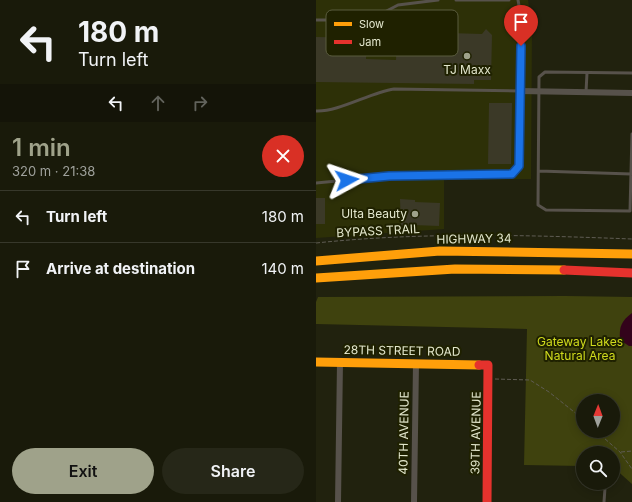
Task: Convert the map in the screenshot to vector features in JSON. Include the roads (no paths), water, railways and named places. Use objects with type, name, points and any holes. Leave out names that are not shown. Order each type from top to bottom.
[{"type":"main road","name":"HIGHWAY 34","points":[[316,261],[440,251],[632,254]]},
{"type":"main road","points":[[316,278],[379,272],[472,269],[632,272]]},
{"type":"main road","name":"28TH STREET ROAD","points":[[316,362],[488,365]]},
{"type":"main road","name":"39TH AVENUE","points":[[486,502],[488,365]]},
{"type":"street","points":[[520,91],[632,93]]},
{"type":"street","points":[[338,502],[340,362]]},
{"type":"street","name":"40TH AVENUE","points":[[414,502],[416,364]]},
{"type":"lane","points":[[388,10],[398,5],[438,0]]},
{"type":"lane","points":[[456,0],[509,0]]},
{"type":"lane","points":[[316,183],[389,176],[512,174],[519,166],[521,16],[518,0]]},
{"type":"lane","points":[[632,73],[545,72],[539,78],[538,205],[546,210],[631,211],[632,134]]},
{"type":"lane","points":[[586,92],[587,73]]},
{"type":"lane","points":[[316,111],[333,108],[381,91],[394,89],[520,91]]},
{"type":"lane","points":[[539,171],[631,174]]},
{"type":"lane","points":[[604,502],[605,490]]},
{"type":"place","name":"TJ Maxx","points":[[467,56]]},
{"type":"place","name":"Ulta Beauty","points":[[415,214]]},
{"type":"park label","name":"Gateway Lakes Natural Area","points":[[580,349]]}]
